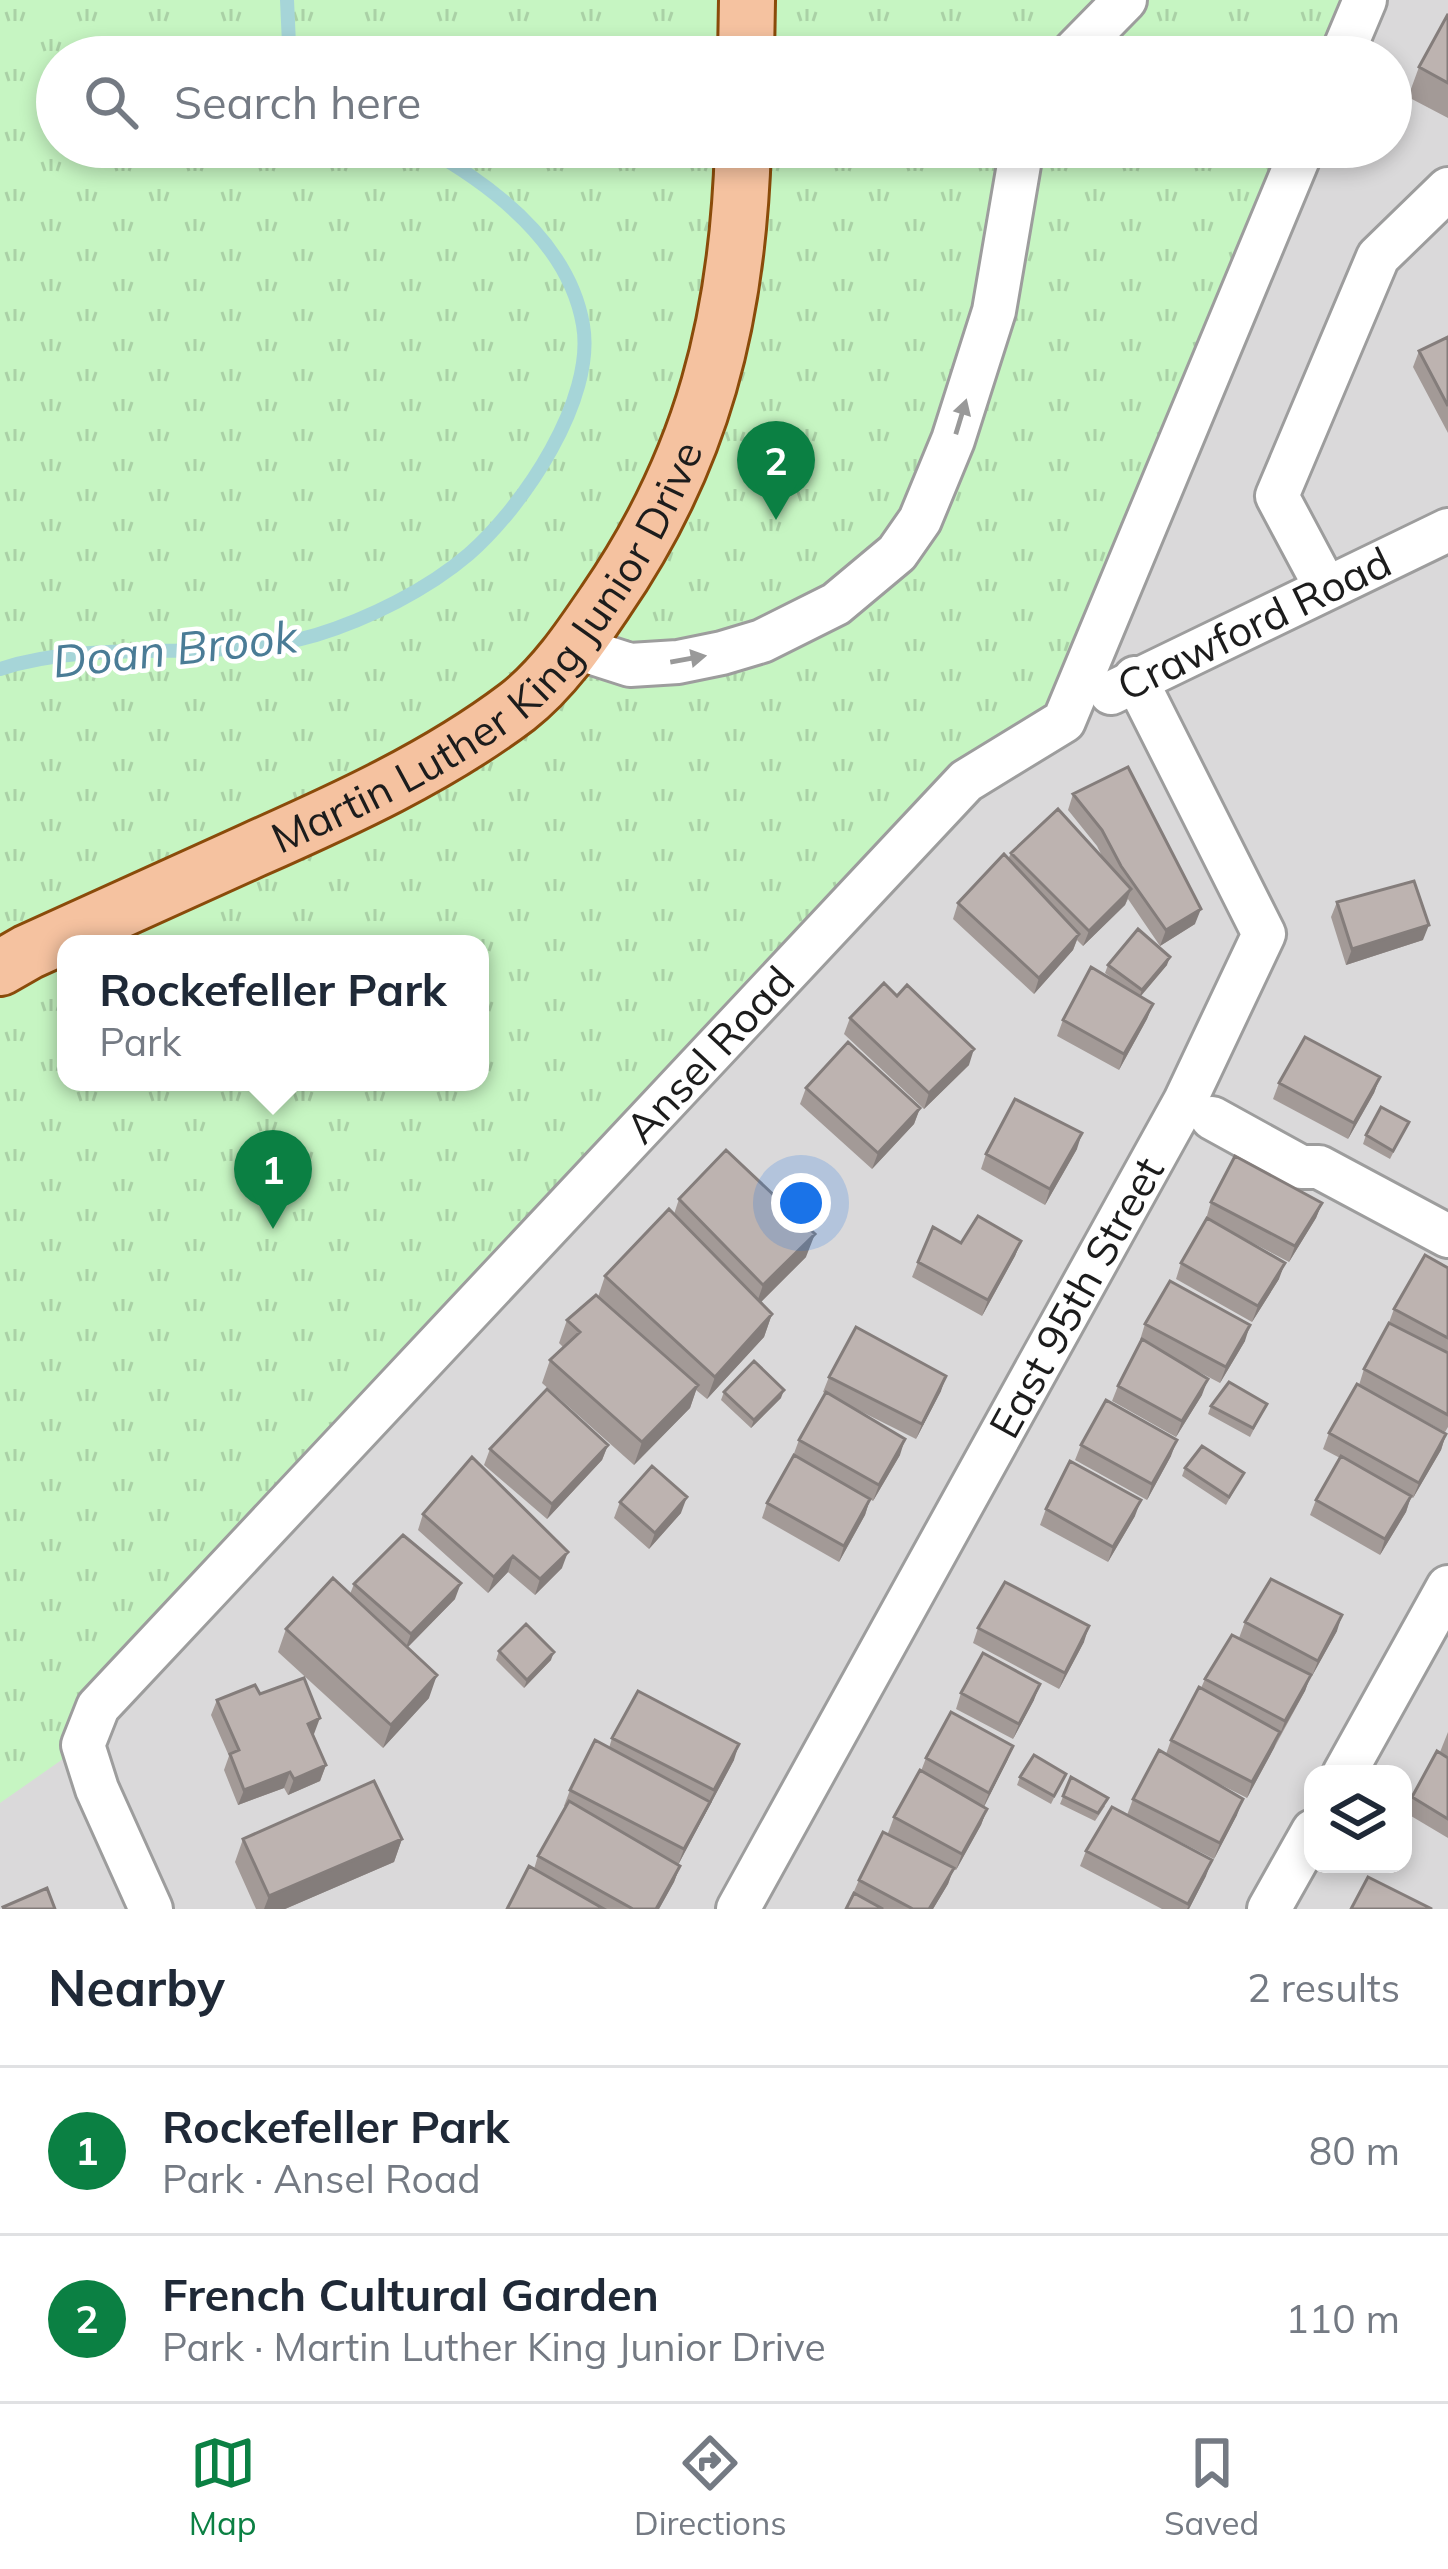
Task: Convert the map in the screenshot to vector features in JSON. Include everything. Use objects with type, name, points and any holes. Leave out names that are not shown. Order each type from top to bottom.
[{"type":"main road","points":[[746,36],[747,0]]},
{"type":"main road","name":"Martin Luther King Junior Drive","points":[[65,935],[375,793],[519,705],[574,647],[634,560],[682,467],[713,382],[740,230],[742,168]]},
{"type":"main road","name":"Martin Luther King Junior Drive","points":[[0,968],[57,939]]},
{"type":"street","points":[[1090,36],[1125,0]]},
{"type":"street","points":[[1350,36],[1365,0]]},
{"type":"street","points":[[574,647],[630,665],[722,653],[762,641],[836,604],[897,553],[920,520],[953,440],[994,310],[1018,168]]},
{"type":"street","points":[[1064,722],[1295,168]]},
{"type":"street","points":[[1326,588],[1277,496],[1378,257],[1448,189]]},
{"type":"street","name":"Crawford Road","points":[[1064,722],[1135,678],[1448,530]]},
{"type":"street","name":"East 95th Street","points":[[738,1909],[1185,1101],[1264,934],[1135,678]]},
{"type":"street","name":"Ansel Road","points":[[151,1909],[82,1745],[98,1707],[966,781],[1064,722]]},
{"type":"street","points":[[1212,1118],[1301,1167],[1319,1167],[1448,1236]]},
{"type":"street","points":[[1349,1765],[1448,1587]]},
{"type":"street","points":[[1270,1909],[1304,1847]]},
{"type":"shaded area","points":[[1365,0],[1448,0],[1448,1909],[0,1909],[0,1802],[1286,168],[1412,168],[1412,36],[1350,36]]},
{"type":"green space","points":[[0,0],[1357,0],[1342,36],[36,36],[36,168],[1288,168],[1064,721],[966,781],[83,1745],[0,1803]]},
{"type":"building","points":[[1448,14],[1448,83],[1419,67]]},
{"type":"building","points":[[1448,337],[1448,406],[1419,351]]},
{"type":"building","points":[[1128,767],[1201,909],[1166,930],[1102,830],[1073,794]]},
{"type":"building","points":[[1058,809],[1131,889],[1089,931],[1011,853]]},
{"type":"building","points":[[1004,854],[1079,934],[1039,978],[958,903]]},
{"type":"building","points":[[1414,881],[1429,925],[1352,949],[1337,902]]},
{"type":"building","points":[[1138,929],[1170,957],[1142,990],[1108,965]]},
{"type":"building","points":[[1091,967],[1153,1004],[1124,1054],[1063,1020]]},
{"type":"building","points":[[884,983],[897,996],[907,985],[974,1049],[929,1093],[850,1018]]},
{"type":"building","points":[[1305,1037],[1380,1077],[1354,1123],[1279,1083]]},
{"type":"building","points":[[848,1042],[920,1108],[878,1153],[806,1088]]},
{"type":"building","points":[[1015,1099],[1082,1133],[1050,1189],[986,1154]]},
{"type":"building","points":[[1381,1107],[1409,1122],[1393,1151],[1366,1135]]},
{"type":"building","points":[[726,1150],[815,1234],[763,1285],[679,1199]]},
{"type":"building","points":[[1235,1156],[1322,1203],[1295,1246],[1211,1202]]},
{"type":"building","points":[[669,1209],[772,1314],[715,1377],[605,1276]]},
{"type":"building","points":[[978,1216],[1021,1241],[988,1300],[918,1262],[933,1227],[961,1243]]},
{"type":"building","points":[[1207,1218],[1285,1263],[1258,1306],[1181,1263]]},
{"type":"building","points":[[1425,1255],[1448,1268],[1448,1338],[1394,1309]]},
{"type":"building","points":[[1170,1281],[1250,1325],[1226,1367],[1145,1324]]},
{"type":"building","points":[[596,1295],[698,1385],[642,1442],[550,1360],[580,1332],[567,1320]]},
{"type":"building","points":[[1389,1323],[1448,1353],[1448,1415],[1364,1369]]},
{"type":"building","points":[[856,1327],[946,1376],[922,1424],[829,1377]]},
{"type":"building","points":[[1142,1339],[1208,1379],[1182,1421],[1118,1386]]},
{"type":"building","points":[[754,1361],[784,1390],[754,1420],[724,1392]]},
{"type":"building","points":[[1229,1382],[1267,1404],[1253,1428],[1211,1406]]},
{"type":"building","points":[[1357,1384],[1446,1434],[1419,1483],[1329,1433]]},
{"type":"building","points":[[547,1389],[608,1445],[552,1504],[490,1449]]},
{"type":"building","points":[[826,1392],[905,1439],[879,1485],[799,1440]]},
{"type":"building","points":[[1106,1400],[1177,1440],[1152,1484],[1081,1445]]},
{"type":"building","points":[[1202,1446],[1244,1473],[1229,1497],[1185,1468]]},
{"type":"building","points":[[794,1455],[870,1499],[844,1546],[767,1503]]},
{"type":"building","points":[[1341,1456],[1411,1496],[1385,1539],[1316,1500]]},
{"type":"building","points":[[472,1457],[568,1552],[540,1579],[513,1556],[494,1577],[423,1514]]},
{"type":"building","points":[[1070,1461],[1141,1500],[1113,1547],[1046,1509]]},
{"type":"building","points":[[652,1466],[687,1497],[655,1533],[620,1502]]},
{"type":"building","points":[[403,1535],[461,1583],[411,1634],[354,1584]]},
{"type":"building","points":[[333,1578],[437,1675],[391,1725],[286,1629]]},
{"type":"building","points":[[1271,1579],[1342,1615],[1318,1661],[1245,1622]]},
{"type":"building","points":[[1005,1582],[1089,1626],[1065,1673],[978,1628]]},
{"type":"building","points":[[526,1624],[554,1652],[527,1680],[499,1651]]},
{"type":"building","points":[[1232,1635],[1311,1675],[1285,1721],[1205,1679]]},
{"type":"building","points":[[983,1653],[1040,1684],[1019,1724],[961,1693]]},
{"type":"building","points":[[304,1678],[320,1718],[308,1724],[326,1765],[294,1779],[290,1772],[244,1790],[230,1754],[239,1750],[217,1700],[255,1685],[260,1694]]},
{"type":"building","points":[[1199,1687],[1280,1732],[1252,1782],[1171,1740]]},
{"type":"building","points":[[638,1691],[739,1744],[714,1790],[612,1738]]},
{"type":"building","points":[[951,1712],[1013,1746],[989,1793],[926,1758]]},
{"type":"building","points":[[595,1740],[710,1802],[684,1849],[570,1790]]},
{"type":"building","points":[[1159,1750],[1243,1799],[1220,1843],[1133,1799]]},
{"type":"building","points":[[1437,1751],[1448,1758],[1448,1819],[1412,1797]]},
{"type":"building","points":[[1034,1755],[1066,1774],[1054,1796],[1020,1777]]},
{"type":"building","points":[[920,1770],[987,1809],[962,1854],[894,1817]]},
{"type":"building","points":[[1071,1777],[1108,1798],[1098,1813],[1063,1796]]},
{"type":"building","points":[[374,1781],[402,1839],[269,1896],[243,1839]]},
{"type":"building","points":[[569,1801],[680,1866],[656,1909],[633,1909],[538,1856]]},
{"type":"building","points":[[1112,1807],[1212,1860],[1188,1904],[1086,1851]]},
{"type":"building","points":[[883,1832],[954,1868],[929,1909],[913,1909],[859,1880]]},
{"type":"building","points":[[529,1866],[604,1909],[507,1909]]},
{"type":"building","points":[[1368,1877],[1432,1909],[1351,1909]]},
{"type":"building","points":[[47,1888],[55,1909],[3,1907]]},
{"type":"building","points":[[854,1893],[883,1909],[846,1909]]},
{"type":"waterway","name":"Doan Brook","points":[[287,0],[289,36]]},
{"type":"waterway","name":"Doan Brook","points":[[0,669],[78,654],[238,648],[316,635],[376,612],[435,580],[490,534],[532,480],[567,418],[584,354],[583,325],[575,295],[544,243],[500,198],[458,168]]},
{"type":"place","name":"French Cultural Garden","points":[[776,520]]},
{"type":"place","name":"Rockefeller Park","points":[[273,1229]]}]
